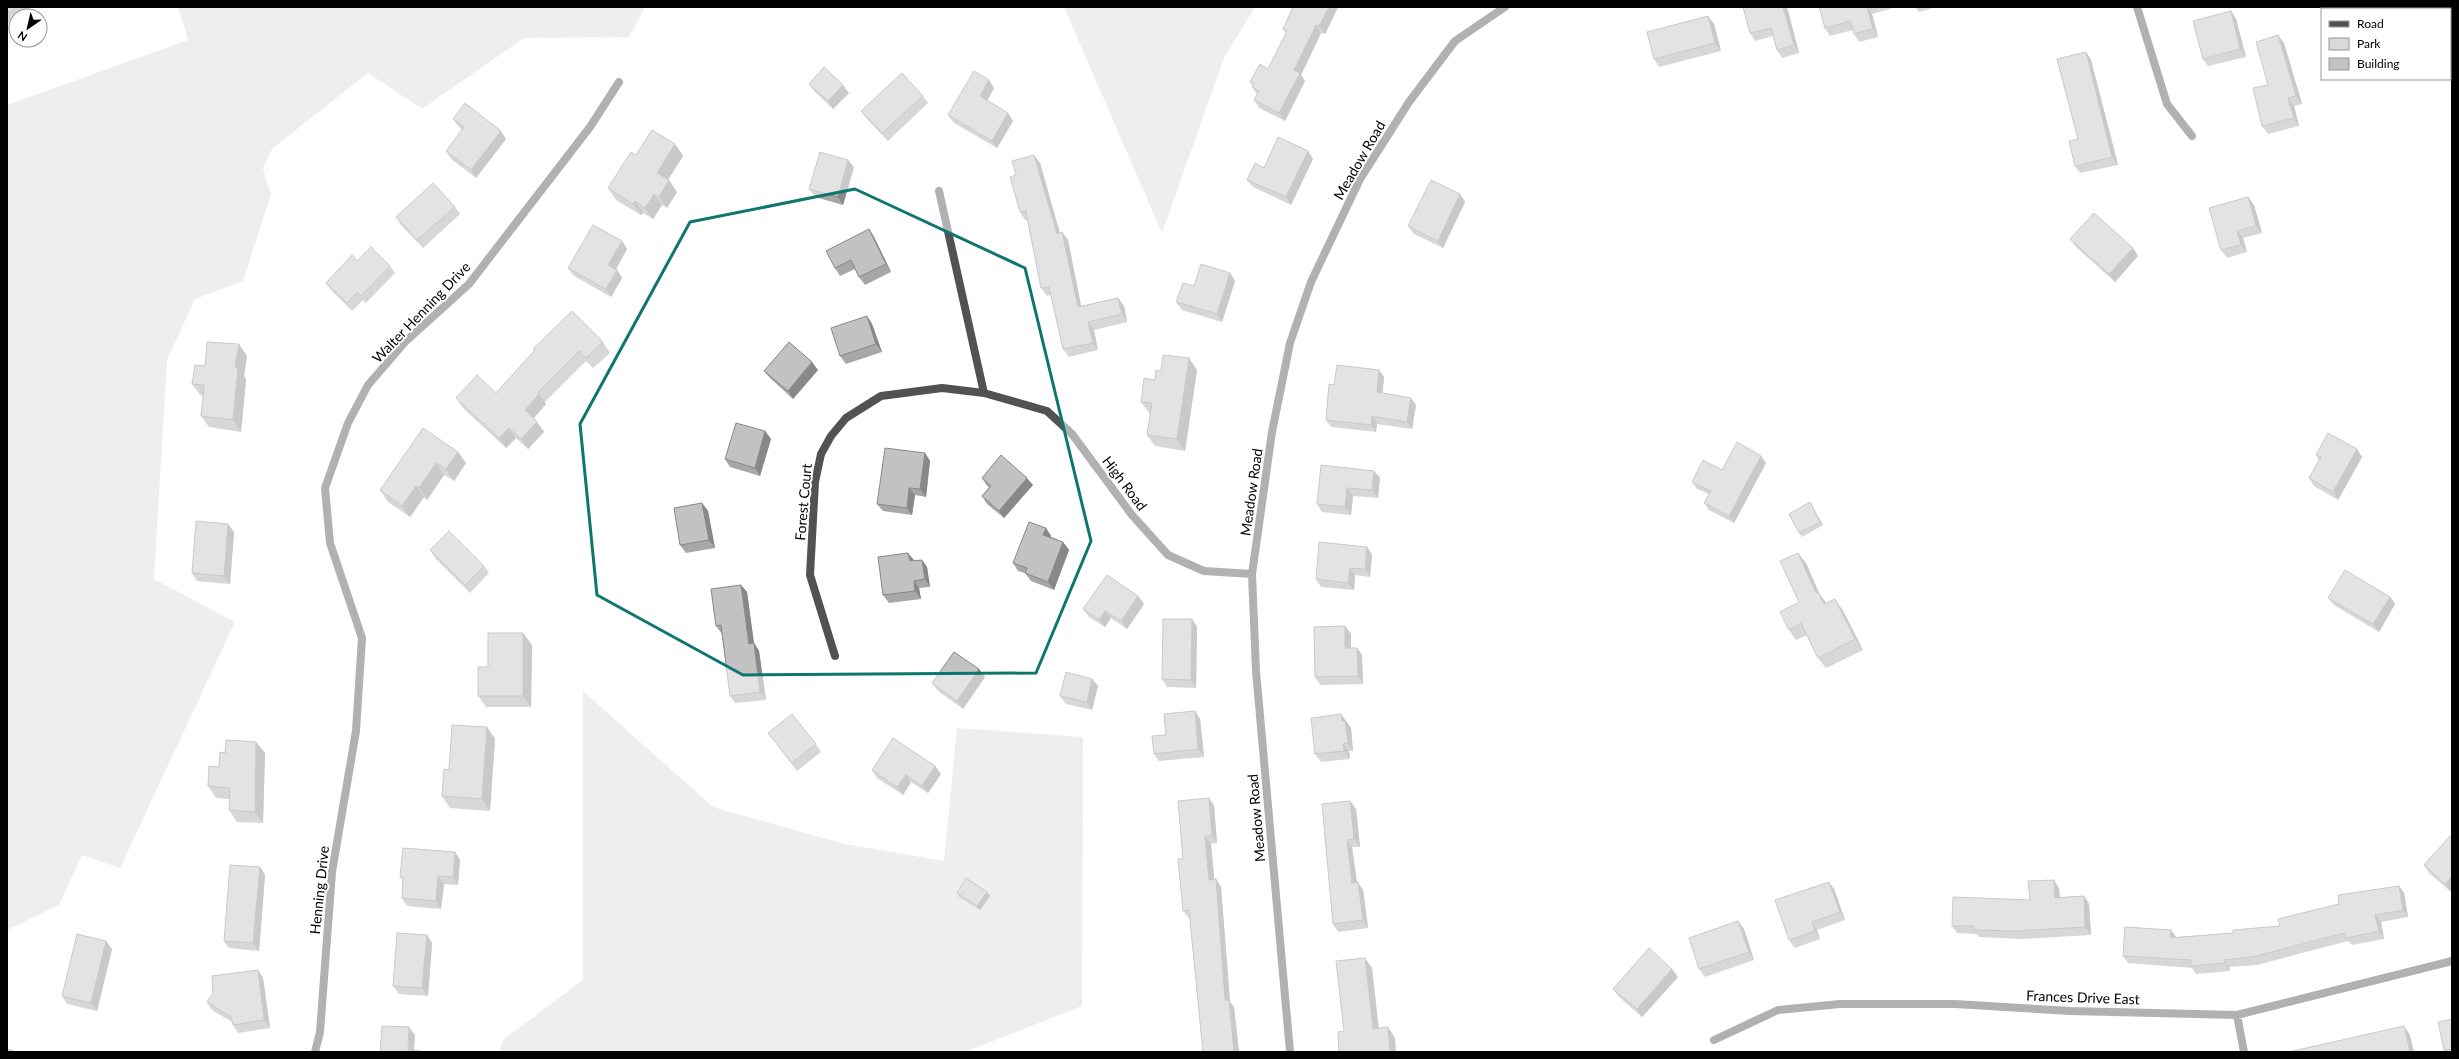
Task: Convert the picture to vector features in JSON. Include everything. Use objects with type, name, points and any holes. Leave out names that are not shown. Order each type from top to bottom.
[{"type":"street","name":"Meadow Road","points":[[1290,1052],[1256,671],[1252,574],[1272,432],[1290,343],[1311,282],[1360,179],[1409,102],[1455,41],[1505,7]]},
{"type":"street","points":[[2137,7],[2167,104],[2192,136]]},
{"type":"street","name":"Walter Henning Drive","points":[[356,731],[362,638],[330,543],[325,488],[348,423],[368,385],[406,341],[469,284],[590,127],[619,82]]},
{"type":"street","points":[[939,191],[984,393]]},
{"type":"street","name":"Forest Court","points":[[835,656],[810,575],[815,482],[821,454],[831,436],[846,418],[882,396],[942,388],[984,393]]},
{"type":"street","name":"High Road","points":[[984,393],[1047,411],[1072,434],[1132,515],[1168,555],[1204,571],[1252,574]]},
{"type":"street","name":"Henning Drive","points":[[315,1052],[320,1032],[332,872],[356,731]]},
{"type":"street","name":"Frances Drive East","points":[[1714,1040],[1778,1010],[1840,1004],[1956,1004],[2071,1011],[2237,1014],[2452,961]]},
{"type":"street","points":[[2237,1014],[2244,1052]]},
{"type":"highlighted area","points":[[855,189],[1025,268],[1091,541],[1036,673],[743,675],[597,595],[580,424],[690,222]]},
{"type":"green space","points":[[178,7],[645,7],[629,37],[524,38],[422,109],[368,73],[272,149],[263,169],[271,194],[243,281],[195,299],[167,360],[154,579],[235,622],[120,868],[82,855],[59,905],[7,930],[7,105],[188,40]]},
{"type":"green space","points":[[1064,7],[1255,7],[1224,58],[1162,233]]},
{"type":"green space","points":[[583,691],[713,807],[844,844],[944,861],[957,728],[1083,737],[1082,1006],[965,1052],[499,1052],[503,1040],[583,980]]},
{"type":"building","points":[[7,7],[16,7],[8,8],[7,13]]},
{"type":"building","points":[[1293,7],[1329,7],[1319,26],[1316,25],[1294,70],[1300,73],[1279,113],[1254,100],[1259,91],[1252,87],[1254,84],[1250,82],[1260,64],[1268,69],[1287,31],[1283,29]]},
{"type":"building","points":[[1743,7],[1783,7],[1794,45],[1777,50],[1771,28],[1750,33]]},
{"type":"building","points":[[1819,7],[1867,7],[1873,29],[1854,34],[1850,21],[1825,28]]},
{"type":"building","points":[[2231,11],[2240,49],[2203,59],[2193,21]]},
{"type":"building","points":[[1708,16],[1715,43],[1654,59],[1647,32]]},
{"type":"building","points":[[2278,35],[2296,96],[2288,98],[2294,118],[2262,126],[2253,88],[2268,85],[2256,42]]},
{"type":"building","points":[[2086,52],[2112,157],[2075,166],[2069,141],[2078,139],[2057,59]]},
{"type":"building","points":[[824,67],[843,85],[828,101],[809,84]]},
{"type":"building","points":[[974,71],[989,80],[980,96],[1008,113],[992,141],[948,115]]},
{"type":"building","points":[[902,73],[923,96],[882,133],[861,111]]},
{"type":"building","points":[[465,103],[501,131],[471,170],[446,151],[464,127],[453,119]]},
{"type":"building","points":[[652,130],[675,144],[657,173],[669,180],[659,197],[654,194],[645,208],[635,201],[633,204],[608,188],[631,152],[636,155]]},
{"type":"building","points":[[1278,137],[1308,151],[1286,197],[1247,180],[1255,163],[1264,168]]},
{"type":"building","points":[[820,152],[848,160],[838,197],[809,189]]},
{"type":"building","points":[[1034,155],[1057,234],[1062,232],[1078,307],[1118,298],[1122,314],[1088,322],[1093,343],[1063,349],[1049,287],[1041,288],[1026,211],[1020,212],[1010,177],[1016,175],[1012,161]]},
{"type":"building","points":[[1431,180],[1460,194],[1438,241],[1408,226]]},
{"type":"building","points":[[433,183],[455,207],[417,240],[396,217]]},
{"type":"building","points":[[2248,197],[2256,226],[2237,231],[2241,245],[2221,250],[2209,208]]},
{"type":"building","points":[[2094,213],[2133,248],[2109,274],[2070,239]]},
{"type":"building","points":[[593,225],[622,241],[608,265],[617,270],[606,289],[568,268]]},
{"type":"building","points":[[869,229],[886,264],[859,277],[851,260],[835,268],[826,251]]},
{"type":"building","points":[[371,247],[390,266],[361,296],[357,292],[347,303],[326,283],[352,255],[357,261]]},
{"type":"building","points":[[1201,264],[1230,273],[1217,314],[1176,302],[1183,283],[1194,286]]},
{"type":"building","points":[[572,311],[603,342],[586,358],[579,351],[538,392],[539,394],[525,410],[537,422],[521,439],[509,428],[499,438],[456,398],[477,375],[496,393],[535,350],[533,349]]},
{"type":"building","points":[[867,316],[876,344],[840,356],[831,328]]},
{"type":"building","points":[[207,342],[239,344],[235,367],[238,368],[233,420],[201,416],[204,385],[192,384],[195,365],[205,366]]},
{"type":"building","points":[[789,342],[812,362],[788,391],[764,371]]},
{"type":"building","points":[[1163,355],[1189,358],[1177,439],[1147,435],[1152,403],[1141,402],[1144,378],[1155,380],[1156,370],[1161,371]]},
{"type":"building","points":[[1337,365],[1379,370],[1377,392],[1411,398],[1407,422],[1372,416],[1371,425],[1326,420],[1329,384],[1334,385]]},
{"type":"building","points":[[736,423],[765,431],[755,468],[725,459]]},
{"type":"building","points":[[423,428],[458,452],[446,469],[436,463],[419,488],[416,486],[402,506],[380,490]]},
{"type":"building","points":[[2328,433],[2357,449],[2333,492],[2309,478],[2321,457],[2316,455]]},
{"type":"building","points":[[1737,442],[1761,456],[1729,516],[1704,503],[1711,491],[1692,482],[1703,460],[1722,470]]},
{"type":"building","points":[[885,448],[925,453],[920,489],[909,488],[907,508],[877,504]]},
{"type":"building","points":[[1001,455],[1027,478],[999,511],[982,496],[991,486],[982,478]]},
{"type":"building","points":[[1321,465],[1374,471],[1372,490],[1347,488],[1345,507],[1317,504]]},
{"type":"building","points":[[1810,502],[1820,522],[1799,533],[1789,514]]},
{"type":"building","points":[[702,503],[709,540],[680,545],[674,508]]},
{"type":"building","points":[[196,521],[228,524],[224,576],[192,573]]},
{"type":"building","points":[[1029,522],[1046,528],[1043,535],[1063,542],[1048,582],[1025,573],[1027,568],[1013,563]]},
{"type":"building","points":[[449,531],[484,566],[465,585],[430,550]]},
{"type":"building","points":[[1319,542],[1367,547],[1365,569],[1350,568],[1348,583],[1316,579]]},
{"type":"building","points":[[908,553],[910,561],[922,560],[925,579],[914,581],[915,591],[883,595],[878,557]]},
{"type":"building","points":[[1798,553],[1816,593],[1818,592],[1824,604],[1835,599],[1855,639],[1818,658],[1801,623],[1789,630],[1780,612],[1799,602],[1780,561]]},
{"type":"building","points":[[2345,570],[2390,597],[2373,624],[2328,598]]},
{"type":"building","points":[[1107,575],[1138,596],[1121,621],[1105,611],[1099,620],[1083,609]]},
{"type":"building","points":[[741,585],[749,644],[754,643],[760,692],[730,696],[721,625],[716,626],[711,589]]},
{"type":"building","points":[[1163,619],[1192,619],[1191,680],[1162,679]]},
{"type":"building","points":[[1345,626],[1345,648],[1357,648],[1358,676],[1315,677],[1314,627]]},
{"type":"building","points":[[488,633],[523,633],[523,696],[478,696],[478,667],[488,667]]},
{"type":"building","points":[[954,652],[979,669],[957,701],[932,683]]},
{"type":"building","points":[[1066,672],[1092,679],[1087,702],[1060,696]]},
{"type":"building","points":[[1195,711],[1198,749],[1154,754],[1152,736],[1166,735],[1164,714]]},
{"type":"building","points":[[792,714],[816,744],[792,763],[768,733]]},
{"type":"building","points":[[1341,714],[1342,721],[1345,721],[1348,743],[1343,744],[1344,751],[1315,754],[1311,718]]},
{"type":"building","points":[[452,725],[487,727],[482,799],[442,796],[444,769],[449,770]]},
{"type":"building","points":[[893,738],[935,766],[922,786],[906,775],[897,787],[872,770]]},
{"type":"building","points":[[226,740],[256,742],[255,812],[229,810],[230,788],[208,786],[209,766],[219,767],[220,752],[225,753]]},
{"type":"building","points":[[1209,798],[1212,836],[1205,836],[1209,880],[1216,879],[1225,1000],[1229,1000],[1234,1051],[1228,1052],[1203,1052],[1189,910],[1183,911],[1178,859],[1183,859],[1178,801]]},
{"type":"building","points":[[1350,801],[1354,839],[1347,840],[1352,883],[1358,882],[1363,920],[1333,924],[1322,804]]},
{"type":"building","points":[[2452,834],[2452,876],[2445,884],[2424,865]]},
{"type":"building","points":[[403,848],[455,852],[453,877],[438,876],[436,901],[402,898],[403,877],[400,877]]},
{"type":"building","points":[[230,865],[260,867],[253,943],[224,941]]},
{"type":"building","points":[[966,878],[987,892],[977,906],[957,893]]},
{"type":"building","points":[[2054,880],[2055,898],[2084,896],[2085,927],[2016,931],[1974,930],[1974,926],[1952,926],[1953,897],[2030,900],[2028,881]]},
{"type":"building","points":[[1829,882],[1840,912],[1812,922],[1815,931],[1789,940],[1775,900]]},
{"type":"building","points":[[2399,886],[2403,910],[2375,915],[2379,931],[2346,938],[2345,933],[2252,957],[2224,960],[2225,963],[2191,966],[2191,960],[2123,956],[2125,927],[2171,930],[2170,938],[2233,933],[2233,930],[2280,926],[2278,919],[2339,904],[2338,895]]},
{"type":"building","points":[[1738,921],[1749,952],[1699,969],[1689,938]]},
{"type":"building","points":[[397,933],[427,935],[422,988],[393,986]]},
{"type":"building","points":[[77,934],[106,941],[91,1003],[62,996]]},
{"type":"building","points":[[1649,948],[1672,969],[1637,1009],[1613,989]]},
{"type":"building","points":[[1365,958],[1373,1029],[1388,1027],[1390,1052],[1339,1052],[1338,1032],[1344,1031],[1336,961]]},
{"type":"building","points":[[258,970],[264,1020],[233,1025],[231,1017],[207,1002],[213,993],[212,976]]},
{"type":"building","points":[[2452,1019],[2452,1049],[2444,1050],[2438,1022]]},
{"type":"building","points":[[382,1026],[409,1027],[408,1050],[421,1051],[380,1052]]},
{"type":"building","points":[[2404,1026],[2410,1052],[2293,1052],[2293,1051]]},
{"type":"building","points":[[7,1049],[18,1052],[7,1052]]}]
